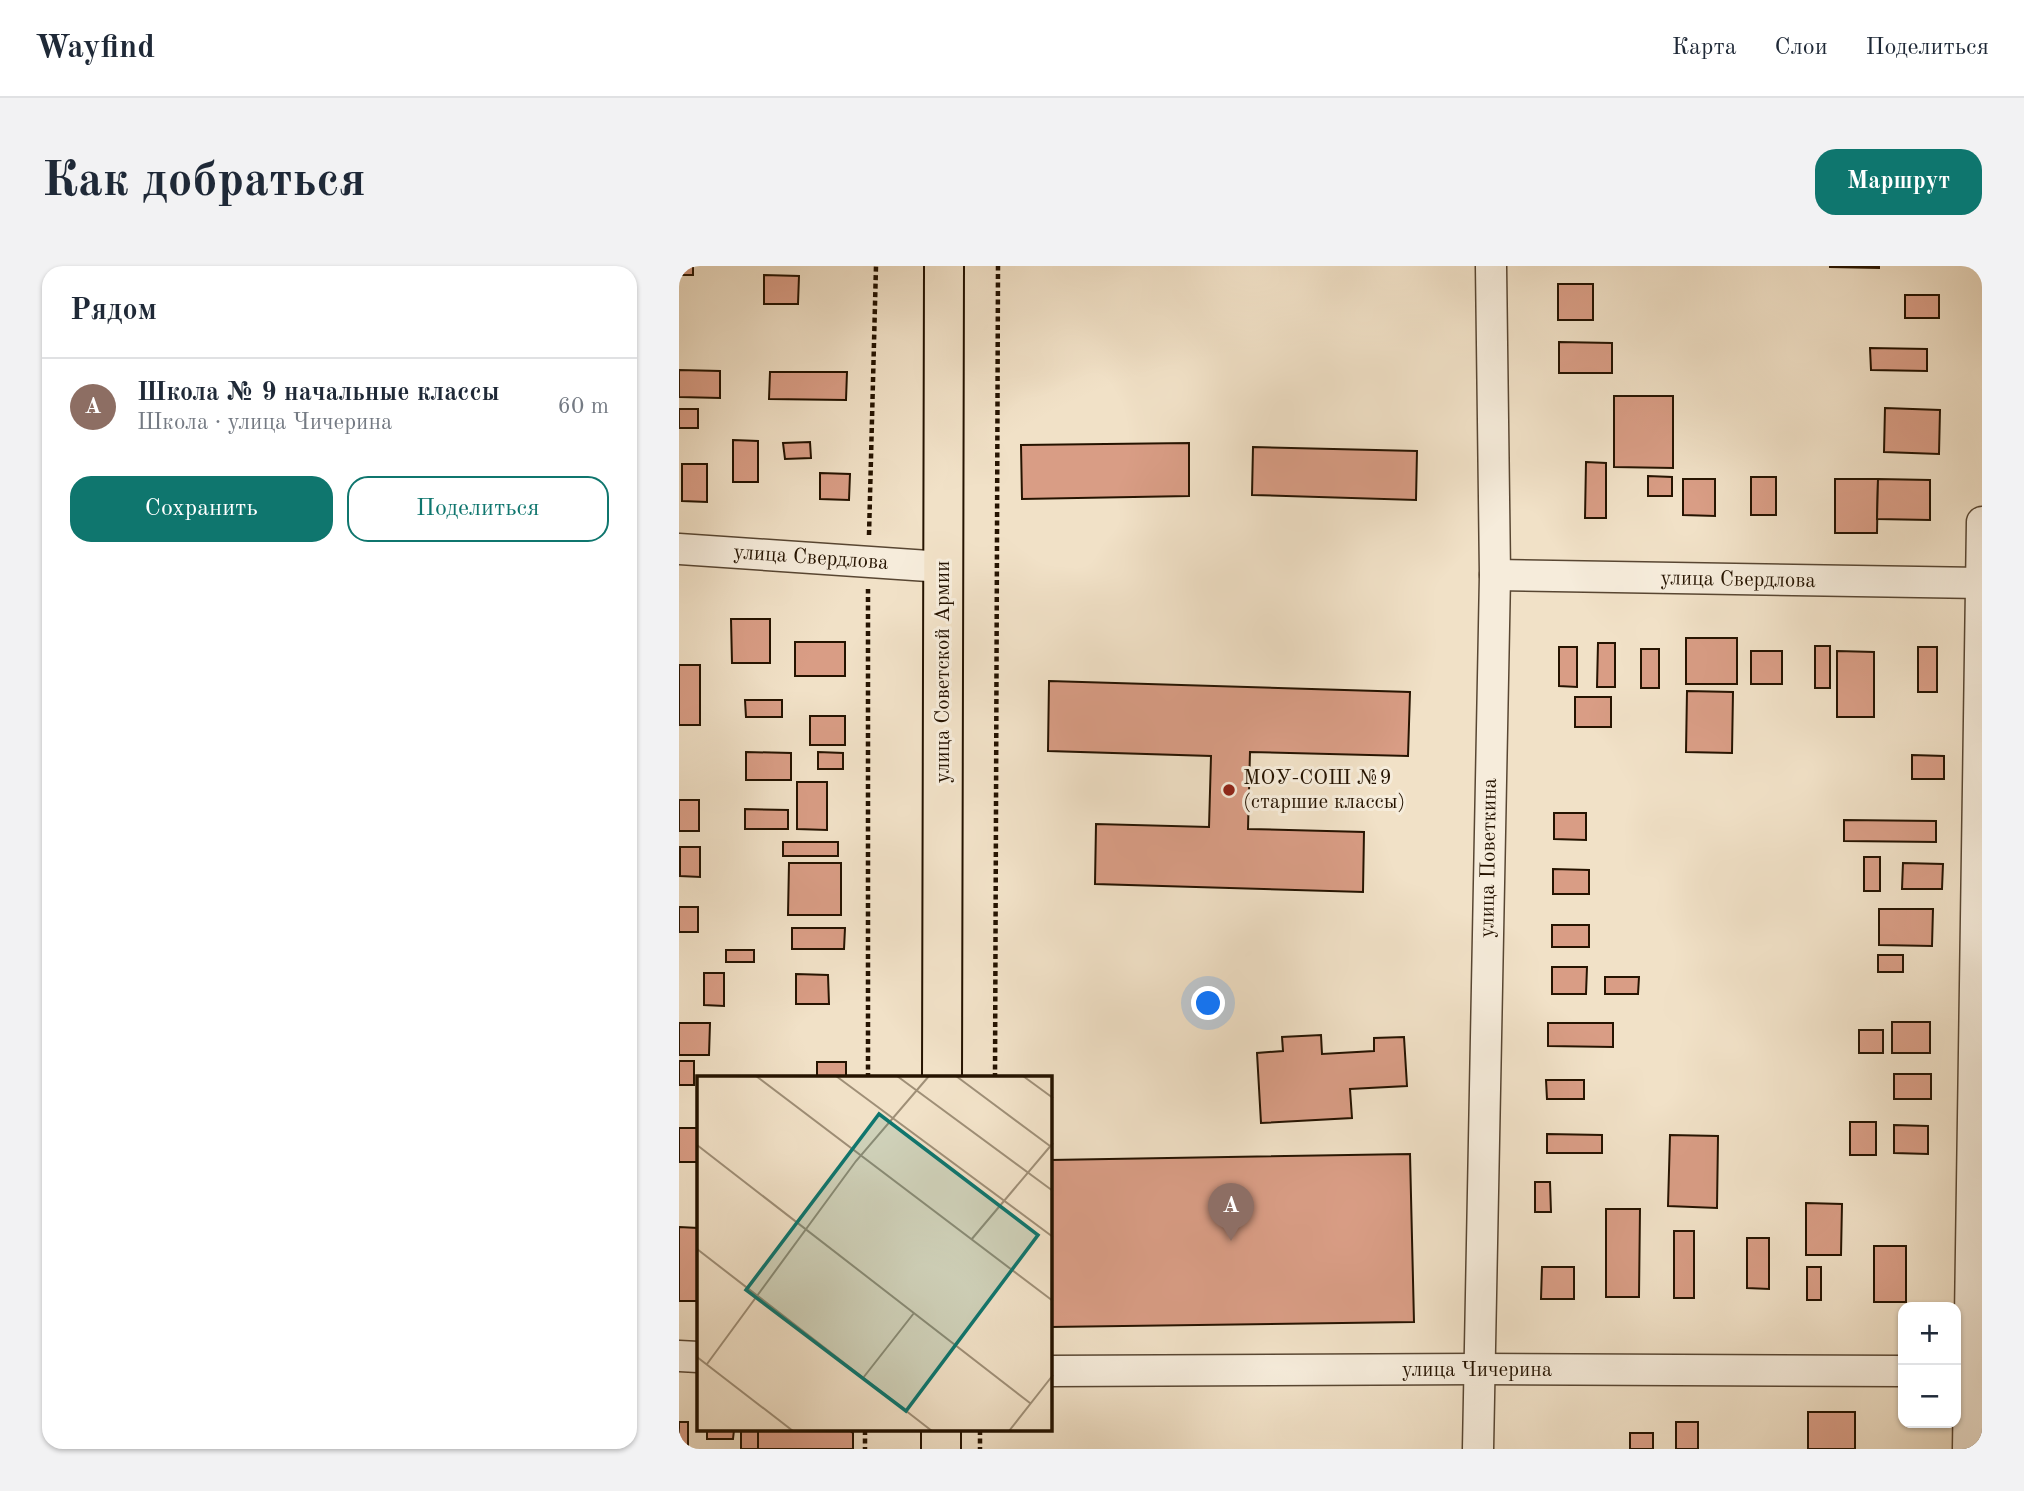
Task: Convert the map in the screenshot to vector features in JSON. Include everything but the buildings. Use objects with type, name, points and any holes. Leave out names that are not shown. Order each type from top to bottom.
[{"type":"main road","name":"улица Советской Армии","points":[[942,1076],[944,266]]},
{"type":"street","name":"улица Поветкина","points":[[1478,1449],[1495,575],[1490,266]]},
{"type":"street","points":[[1968,1449],[1982,522]]},
{"type":"street","name":"улица Свердлова","points":[[679,549],[943,567]]},
{"type":"street","name":"улица Свердлова","points":[[1495,575],[1982,583]]},
{"type":"street","points":[[679,1356],[697,1357]]},
{"type":"street","name":"улица Чичерина","points":[[1052,1371],[1898,1371]]},
{"type":"path","points":[[868,1076],[868,562],[876,266]]},
{"type":"path","points":[[995,1076],[998,266]]},
{"type":"place","name":"МОУ-СОШ №9 (старшие классы)","points":[[1229,790]]},
{"type":"place","name":"Школа № 9 начальные классы","points":[[1231,1241]]}]
